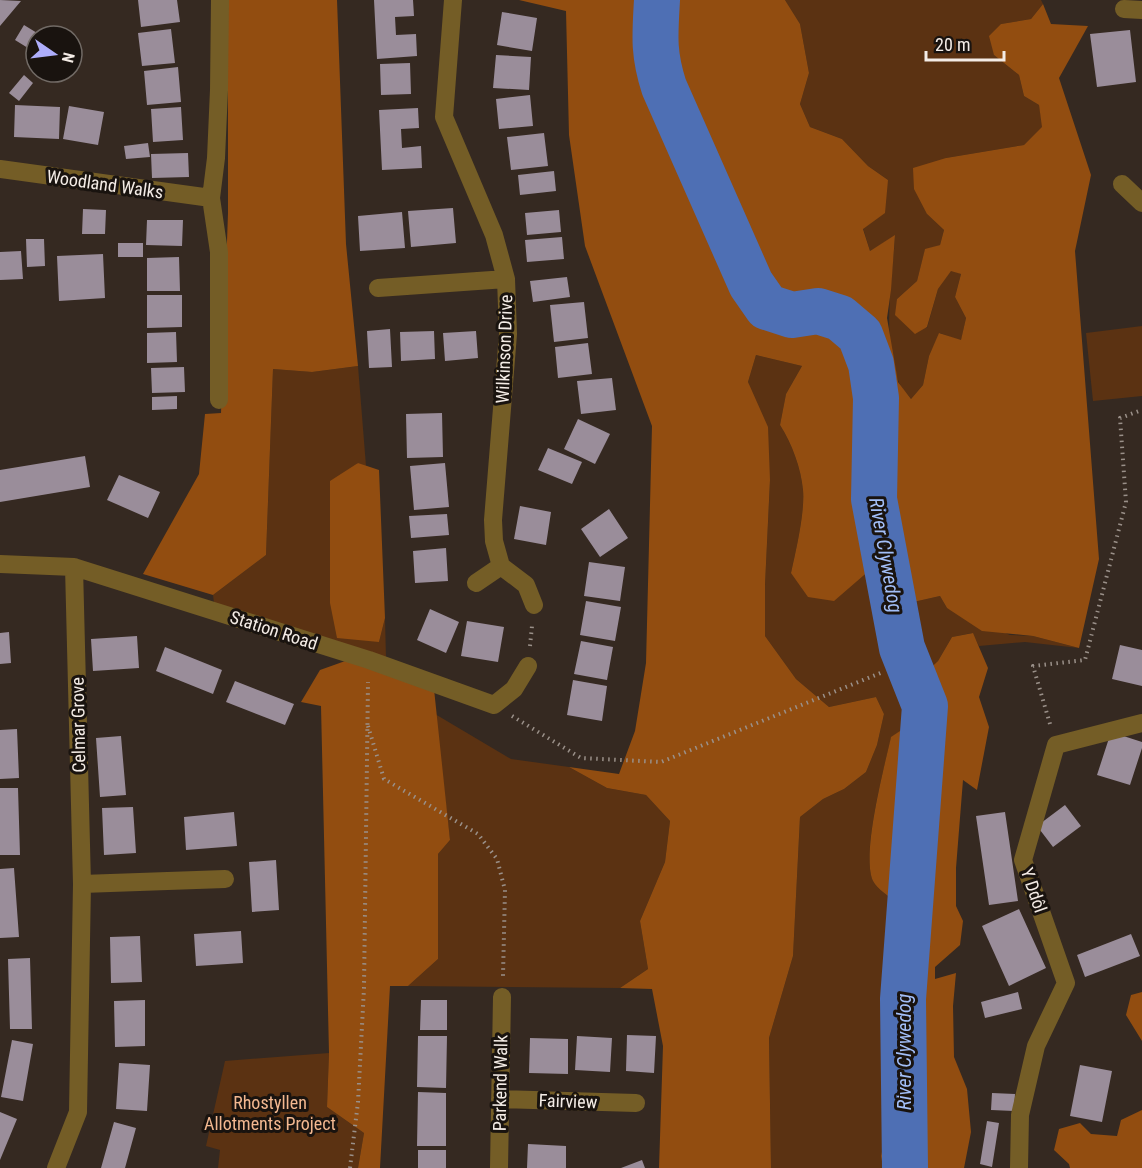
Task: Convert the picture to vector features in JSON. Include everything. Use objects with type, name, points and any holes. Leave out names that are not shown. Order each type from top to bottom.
[{"type":"street","points":[[219,400],[219,252],[211,198],[216,158],[220,0]]},
{"type":"street","name":"Wilkinson Drive","points":[[453,0],[444,117],[494,235],[507,279],[508,334],[493,520],[494,541],[501,566]]},
{"type":"street","name":"Woodland Walks","points":[[0,169],[211,198]]},
{"type":"street","points":[[1122,184],[1142,203]]},
{"type":"street","points":[[378,288],[507,279]]},
{"type":"street","name":"Station Road","points":[[0,564],[74,567],[369,660],[494,705]]},
{"type":"street","points":[[476,583],[501,566],[526,585],[534,605]]},
{"type":"street","name":"Celmar Grove","points":[[56,1168],[78,1112],[82,884],[74,567]]},
{"type":"street","points":[[494,705],[514,689],[528,666]]},
{"type":"street","points":[[1056,745],[1142,723]]},
{"type":"street","name":"Y Ddôl","points":[[1019,1168],[1020,1115],[1036,1046],[1066,983],[1023,860],[1056,745]]},
{"type":"street","points":[[82,884],[225,879]]},
{"type":"street","name":"Parkend Walk","points":[[499,1168],[502,997]]},
{"type":"street","name":"Fairview","points":[[500,1099],[636,1103]]},
{"type":"path","points":[[1056,745],[1033,666],[1086,660],[1126,502],[1120,418],[1142,410]]},
{"type":"path","points":[[528,666],[534,605]]},
{"type":"path","points":[[350,1168],[358,1102],[364,988],[366,720],[369,660]]},
{"type":"path","points":[[494,705],[581,758],[661,762],[883,672]]},
{"type":"path","points":[[366,720],[384,779],[478,834],[497,859],[505,890],[502,997]]},
{"type":"green space","points":[[785,0],[1041,0],[1043,4],[1031,19],[1001,24],[994,55],[1019,75],[1024,96],[1039,105],[1043,127],[1024,145],[946,158],[927,214],[944,230],[940,245],[925,250],[917,281],[897,299],[927,328],[938,289],[951,270],[961,274],[955,297],[966,318],[961,341],[940,333],[929,356],[923,385],[911,399],[899,383],[890,344],[889,308],[895,236],[870,251],[863,228],[888,180],[868,166],[842,139],[810,127],[800,104],[809,73],[800,24]]},
{"type":"green space","points":[[1142,326],[1142,396],[1093,401],[1086,333]]},
{"type":"green space","points":[[756,355],[802,366],[786,394],[780,425],[795,456],[803,490],[798,542],[791,573],[868,569],[879,561],[890,620],[888,655],[907,675],[919,708],[920,717],[891,738],[879,789],[870,851],[873,881],[897,903],[884,1019],[895,1090],[881,1156],[883,1168],[771,1168],[769,1038],[793,956],[800,817],[823,799],[844,789],[866,772],[877,745],[884,714],[876,697],[829,707],[796,679],[765,636],[770,480],[748,382]]},
{"type":"green space","points":[[358,366],[366,466],[357,463],[379,642],[385,618],[386,659],[214,603],[213,595],[266,555],[273,369],[312,372]]},
{"type":"green space","points":[[940,596],[947,608],[1010,635],[1033,636],[1079,648],[1025,642],[979,646],[972,633],[952,637],[938,661],[924,674],[908,628],[909,603]]},
{"type":"green space","points":[[435,714],[511,759],[569,767],[607,788],[646,795],[670,821],[665,862],[640,921],[648,969],[620,988],[408,986],[438,959],[438,854],[450,840]]},
{"type":"green space","name":"Rhostyllen Allotments Project","points":[[329,1053],[327,1107],[364,1133],[358,1168],[218,1168],[220,1150],[206,1146],[225,1061]]},
{"type":"shaded area","points":[[228,0],[337,0],[346,244],[358,366],[312,372],[273,369],[266,555],[213,595],[143,574],[199,474],[205,414],[221,413],[228,213]]},
{"type":"shaded area","points":[[519,0],[785,0],[800,24],[809,73],[800,104],[810,127],[842,139],[868,166],[888,180],[885,213],[863,229],[870,251],[895,235],[887,318],[898,382],[911,399],[923,385],[929,356],[939,333],[961,340],[966,318],[955,297],[961,274],[951,271],[938,289],[927,327],[915,334],[895,315],[897,299],[917,281],[925,249],[940,245],[944,230],[927,214],[914,189],[913,168],[946,158],[1024,145],[1042,127],[1039,105],[1024,96],[1019,75],[994,55],[989,36],[1001,24],[1031,19],[1043,4],[1051,24],[1088,26],[1059,78],[1091,175],[1075,251],[1099,559],[1079,648],[1033,636],[982,631],[947,608],[940,596],[909,603],[893,581],[893,550],[834,601],[808,597],[791,573],[798,542],[803,490],[795,456],[780,425],[786,394],[802,366],[756,355],[748,382],[768,427],[770,480],[765,636],[796,679],[829,707],[876,697],[884,714],[877,745],[866,772],[844,789],[823,799],[800,817],[793,956],[769,1038],[771,1168],[659,1168],[663,1046],[652,989],[620,988],[648,969],[640,921],[665,862],[670,821],[646,795],[607,788],[569,767],[619,774],[635,731],[646,663],[652,426],[585,246],[569,135],[566,11]]},
{"type":"shaded area","points":[[358,463],[379,470],[385,618],[379,642],[337,638],[330,603],[330,481]]},
{"type":"shaded area","points":[[973,633],[988,668],[979,697],[989,727],[977,790],[963,780],[956,868],[956,906],[963,921],[960,945],[935,967],[935,979],[956,973],[953,1006],[954,1057],[967,1089],[971,1132],[964,1168],[883,1168],[881,1156],[895,1090],[884,1019],[897,903],[875,884],[870,869],[875,811],[891,737],[933,709],[924,674],[938,661],[952,637]]},
{"type":"shaded area","points":[[348,660],[434,689],[450,840],[438,854],[438,959],[408,986],[390,986],[380,1168],[358,1168],[364,1133],[327,1107],[329,1053],[321,706],[301,702],[320,670]]},
{"type":"shaded area","points":[[1142,992],[1142,1041],[1126,1015],[1131,995]]},
{"type":"shaded area","points":[[1142,1110],[1142,1168],[1070,1168],[1069,1164],[1054,1150],[1059,1129],[1080,1123],[1091,1134],[1117,1136],[1121,1120]]},
{"type":"building","points":[[0,0],[21,1],[0,26]]},
{"type":"building","points":[[138,0],[177,0],[180,22],[141,27]]},
{"type":"building","points":[[374,0],[413,0],[414,16],[395,17],[396,35],[416,34],[417,56],[377,59]]},
{"type":"building","points":[[502,12],[537,18],[532,51],[497,45]]},
{"type":"building","points":[[24,25],[24,46],[15,40]]},
{"type":"building","points":[[171,29],[175,63],[142,66],[138,33]]},
{"type":"building","points":[[1130,30],[1136,82],[1097,87],[1090,34]]},
{"type":"building","points":[[496,55],[531,57],[529,90],[493,88]]},
{"type":"building","points":[[410,63],[411,94],[381,95],[380,64]]},
{"type":"building","points":[[178,67],[181,102],[147,105],[144,71]]},
{"type":"building","points":[[24,75],[24,84],[32,84],[19,101],[9,93]]},
{"type":"building","points":[[530,95],[533,126],[499,129],[496,99]]},
{"type":"building","points":[[15,105],[60,107],[59,139],[14,137]]},
{"type":"building","points":[[69,106],[104,112],[98,145],[63,139]]},
{"type":"building","points":[[181,107],[183,140],[153,142],[151,109]]},
{"type":"building","points":[[418,108],[419,128],[401,129],[402,148],[421,146],[422,168],[382,170],[379,110]]},
{"type":"building","points":[[544,133],[548,166],[511,170],[507,137]]},
{"type":"building","points":[[148,143],[150,157],[126,159],[124,146]]},
{"type":"building","points":[[188,153],[189,177],[152,178],[151,154]]},
{"type":"building","points":[[554,171],[556,191],[520,195],[518,175]]},
{"type":"building","points":[[453,208],[456,243],[411,247],[408,211]]},
{"type":"building","points":[[83,209],[106,210],[105,234],[82,234]]},
{"type":"building","points":[[559,210],[561,232],[527,235],[525,213]]},
{"type":"building","points":[[402,212],[405,248],[360,251],[358,216]]},
{"type":"building","points":[[147,220],[183,220],[182,246],[146,245]]},
{"type":"building","points":[[562,237],[564,259],[527,262],[525,240]]},
{"type":"building","points":[[26,239],[44,239],[45,266],[27,267]]},
{"type":"building","points":[[118,243],[143,243],[143,257],[118,257]]},
{"type":"building","points":[[21,251],[23,279],[0,280],[0,252]]},
{"type":"building","points":[[103,254],[105,298],[59,301],[57,256]]},
{"type":"building","points":[[179,257],[180,291],[147,291],[147,258]]},
{"type":"building","points":[[567,277],[570,297],[533,302],[530,281]]},
{"type":"building","points":[[147,295],[182,295],[182,327],[147,328]]},
{"type":"building","points":[[584,302],[588,338],[554,342],[550,305]]},
{"type":"building","points":[[390,329],[392,367],[369,368],[367,331]]},
{"type":"building","points":[[434,331],[435,359],[401,361],[400,332]]},
{"type":"building","points":[[476,331],[478,358],[445,361],[443,333]]},
{"type":"building","points":[[176,332],[177,362],[147,363],[147,333]]},
{"type":"building","points":[[588,343],[592,374],[558,378],[555,347]]},
{"type":"building","points":[[184,367],[185,392],[152,393],[151,368]]},
{"type":"building","points":[[612,378],[616,410],[581,414],[577,381]]},
{"type":"building","points":[[177,396],[177,409],[152,410],[152,397]]},
{"type":"building","points":[[442,413],[443,457],[407,458],[406,414]]},
{"type":"building","points":[[578,419],[610,434],[595,464],[564,449]]},
{"type":"building","points":[[548,448],[582,462],[572,484],[538,470]]},
{"type":"building","points":[[85,456],[90,487],[0,502],[0,470]]},
{"type":"building","points":[[445,463],[449,507],[414,510],[410,466]]},
{"type":"building","points":[[119,475],[160,492],[148,518],[107,500]]},
{"type":"building","points":[[520,506],[551,512],[546,545],[514,539]]},
{"type":"building","points":[[609,509],[628,538],[600,557],[581,529]]},
{"type":"building","points":[[447,514],[449,535],[411,538],[409,516]]},
{"type":"building","points":[[446,548],[448,581],[415,583],[413,551]]},
{"type":"building","points":[[589,562],[625,567],[620,601],[584,596]]},
{"type":"building","points":[[586,601],[621,607],[615,641],[580,635]]},
{"type":"building","points":[[430,609],[459,622],[446,653],[417,640]]},
{"type":"building","points":[[467,621],[504,627],[498,662],[461,656]]},
{"type":"building","points":[[9,632],[11,663],[0,664],[0,633]]},
{"type":"building","points":[[137,636],[139,668],[93,671],[91,639]]},
{"type":"building","points":[[581,641],[613,647],[607,680],[574,674]]},
{"type":"building","points":[[1120,645],[1142,650],[1142,686],[1112,679]]},
{"type":"building","points":[[165,647],[222,670],[213,694],[156,671]]},
{"type":"building","points":[[573,680],[607,686],[602,721],[567,715]]},
{"type":"building","points":[[235,681],[294,704],[285,725],[226,702]]},
{"type":"building","points":[[17,729],[19,778],[0,779],[0,730]]},
{"type":"building","points":[[1111,732],[1142,742],[1130,785],[1097,775]]},
{"type":"building","points":[[121,736],[126,795],[100,797],[96,738]]},
{"type":"building","points":[[0,788],[18,788],[20,855],[0,855]]},
{"type":"building","points":[[1065,805],[1081,826],[1053,847],[1037,826]]},
{"type":"building","points":[[133,807],[136,853],[104,855],[102,808]]},
{"type":"building","points":[[234,812],[237,846],[186,850],[184,817]]},
{"type":"building","points":[[1005,812],[1018,901],[989,905],[976,816]]},
{"type":"building","points":[[276,860],[279,910],[252,912],[249,862]]},
{"type":"building","points":[[14,868],[19,937],[0,938],[0,869]]},
{"type":"building","points":[[1019,909],[1046,968],[1009,986],[982,926]]},
{"type":"building","points":[[241,931],[243,963],[196,966],[194,934]]},
{"type":"building","points":[[1131,934],[1140,956],[1085,977],[1077,955]]},
{"type":"building","points":[[140,936],[142,982],[111,983],[110,937]]},
{"type":"building","points":[[30,958],[32,1029],[10,1029],[8,959]]},
{"type":"building","points":[[1018,992],[1022,1009],[985,1018],[981,1002]]},
{"type":"building","points":[[145,1000],[145,1046],[115,1047],[114,1001]]},
{"type":"building","points":[[421,1000],[447,1000],[447,1030],[420,1030]]},
{"type":"building","points":[[627,1035],[656,1036],[654,1073],[626,1071]]},
{"type":"building","points":[[418,1036],[447,1036],[446,1088],[417,1087]]},
{"type":"building","points":[[577,1036],[612,1038],[610,1072],[575,1070]]},
{"type":"building","points":[[530,1038],[568,1039],[568,1074],[529,1073]]},
{"type":"building","points":[[12,1040],[33,1044],[23,1101],[1,1097]]},
{"type":"building","points":[[119,1063],[150,1065],[147,1111],[116,1109]]},
{"type":"building","points":[[1080,1065],[1112,1071],[1102,1122],[1070,1116]]},
{"type":"building","points":[[418,1092],[446,1093],[446,1146],[417,1146]]},
{"type":"building","points":[[992,1093],[1015,1094],[1014,1111],[991,1110]]},
{"type":"building","points":[[0,1112],[17,1119],[0,1160]]},
{"type":"building","points":[[987,1121],[999,1123],[992,1167],[980,1164]]},
{"type":"building","points":[[114,1122],[136,1128],[125,1168],[101,1168]]},
{"type":"building","points":[[528,1144],[566,1146],[566,1168],[527,1168]]},
{"type":"building","points":[[418,1150],[446,1150],[446,1168],[418,1168]]},
{"type":"building","points":[[642,1160],[645,1168],[621,1168]]},
{"type":"waterway","name":"River Clywedog","points":[[657,0],[656,44],[664,87],[751,284],[767,307],[792,315],[818,311],[840,318],[860,335],[871,364],[876,398],[874,499],[902,648],[925,706],[903,999],[905,1168]]}]
